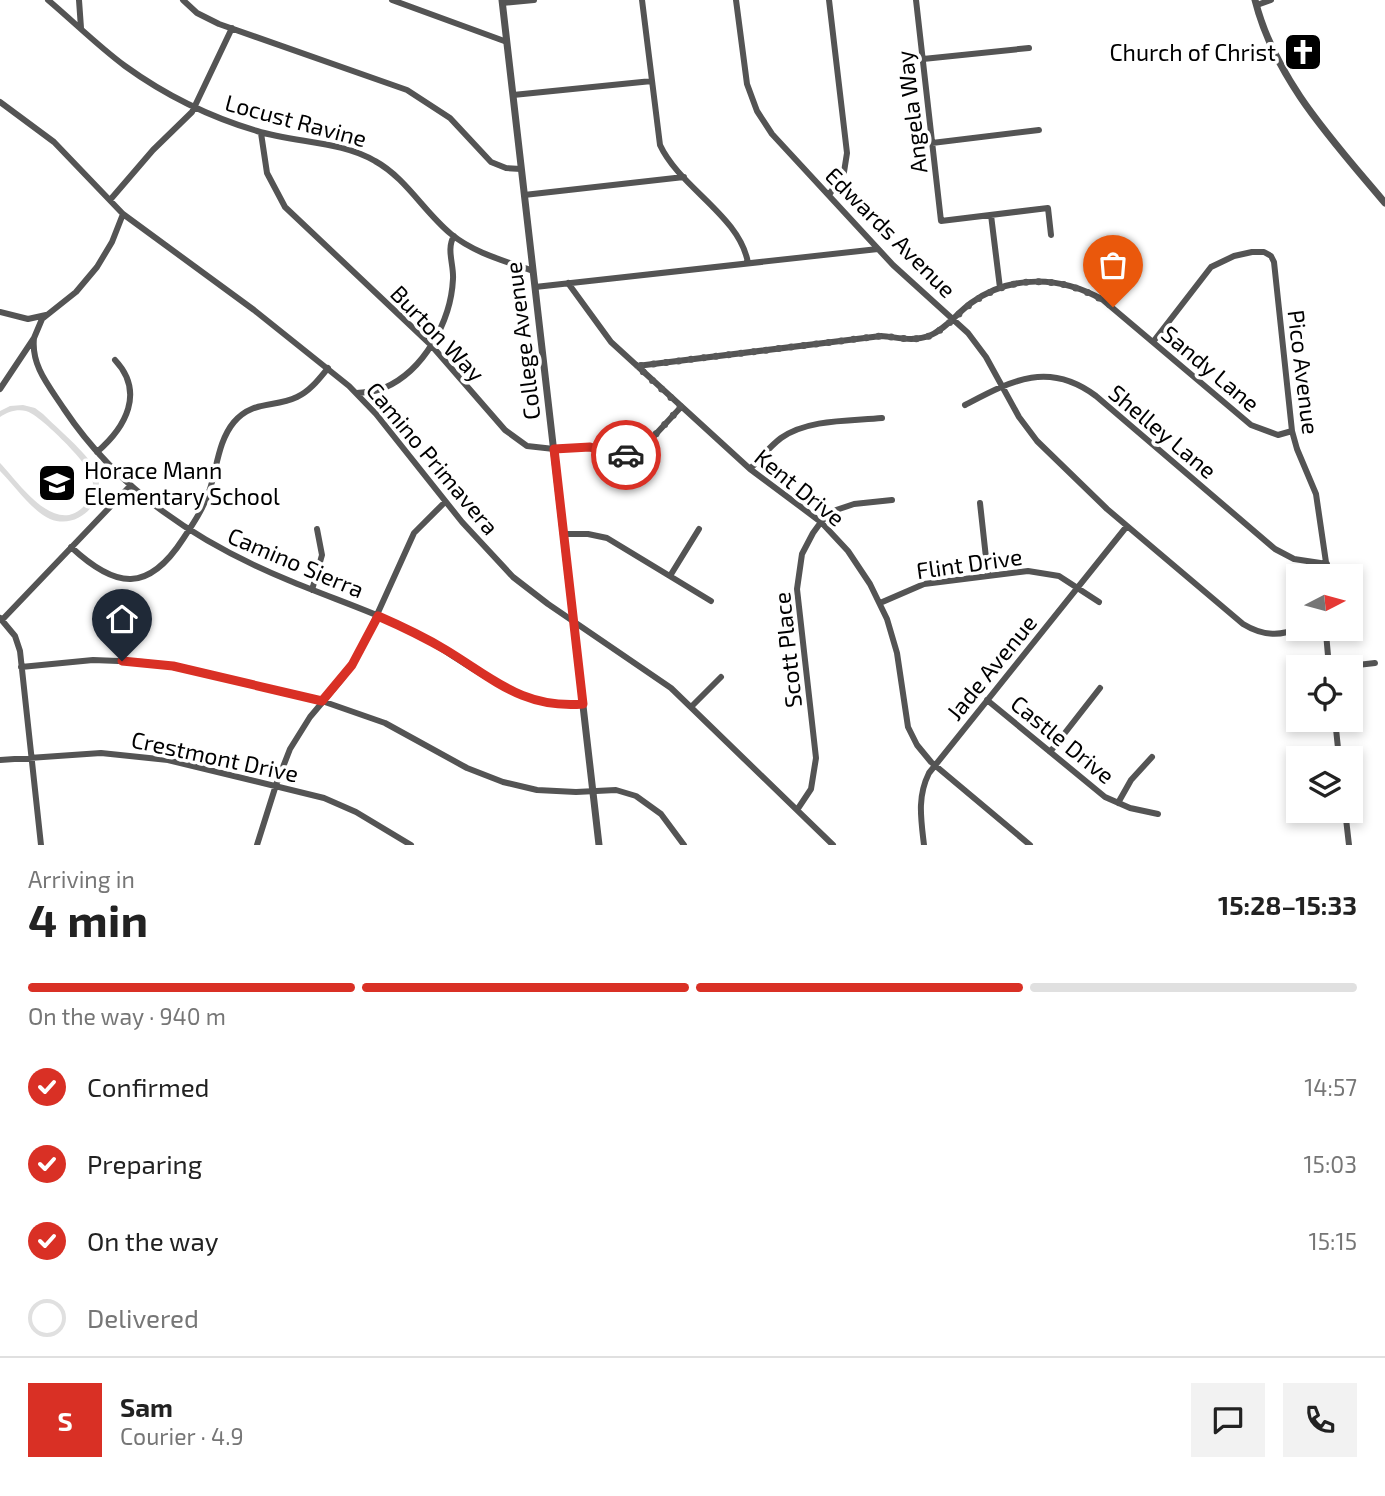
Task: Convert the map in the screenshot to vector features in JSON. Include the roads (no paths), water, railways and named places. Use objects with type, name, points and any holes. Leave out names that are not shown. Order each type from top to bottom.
[{"type":"street","name":"Locust Ravine","points":[[48,0],[110,54],[144,79],[194,107],[261,133],[343,148],[376,161],[397,177],[454,236],[477,250],[533,271]]},
{"type":"street","points":[[79,0],[81,28]]},
{"type":"street","points":[[183,0],[207,19],[407,90],[450,118],[491,162],[506,168],[521,169]]},
{"type":"street","points":[[392,0],[507,42]]},
{"type":"street","points":[[502,2],[534,0]]},
{"type":"street","points":[[642,0],[660,145],[670,162],[736,234],[745,249],[748,263]]},
{"type":"street","name":"Edwards Avenue","points":[[736,0],[744,74],[757,111],[772,134],[878,249],[978,345],[1019,417],[1037,440],[1127,526],[1250,629],[1277,634],[1286,631]]},
{"type":"street","points":[[829,195],[844,172],[847,152],[830,0]]},
{"type":"street","name":"Angela Way","points":[[916,0],[941,221],[992,215]]},
{"type":"street","points":[[1271,0],[1256,3],[1275,50],[1299,95],[1319,124],[1385,204]]},
{"type":"street","name":"College Avenue","points":[[502,2],[599,845]]},
{"type":"street","points":[[110,200],[194,107],[232,28]]},
{"type":"street","points":[[923,60],[1029,48]]},
{"type":"street","points":[[513,96],[652,81]]},
{"type":"street","name":"Camino Primavera","points":[[0,102],[54,142],[86,172],[123,214],[254,310],[357,393],[445,502],[513,577],[671,688],[833,845]]},
{"type":"street","points":[[932,143],[1039,130]]},
{"type":"street","name":"Burton Way","points":[[261,133],[267,173],[285,207],[431,345],[505,430],[527,446],[554,449],[590,447],[615,455],[629,455],[642,449],[681,407]]},
{"type":"street","points":[[524,195],[684,177]]},
{"type":"street","points":[[1000,288],[992,215],[1048,208],[1051,235]]},
{"type":"street","points":[[0,389],[34,338],[38,325],[76,292],[97,267],[112,242],[123,214]]},
{"type":"street","points":[[357,393],[378,390],[392,384],[414,366],[431,345],[443,323],[451,296],[453,277],[450,247],[454,236]]},
{"type":"street","points":[[535,287],[878,249]]},
{"type":"street","name":"Pico Avenue","points":[[1153,342],[1211,267],[1241,254],[1259,251],[1268,254],[1274,262],[1292,431],[1316,495],[1326,564]]},
{"type":"street","name":"Sandy Lane","points":[[637,366],[881,336],[922,338],[940,330],[971,303],[1000,288],[1040,281],[1077,288],[1103,300],[1251,425],[1278,435],[1292,431]]},
{"type":"street","name":"Kent Drive","points":[[568,284],[603,334],[750,470],[821,522],[848,551],[880,603],[897,653],[908,727],[917,745],[935,765],[1030,845]]},
{"type":"street","points":[[0,312],[28,319],[48,314]]},
{"type":"street","name":"Camino Sierra","points":[[34,338],[34,356],[40,372],[97,452],[130,486],[188,531],[253,565],[378,616],[435,643],[494,683],[519,696],[547,703],[583,704]]},
{"type":"street","points":[[97,452],[116,435],[129,408],[129,382],[115,360]]},
{"type":"street","points":[[71,547],[102,573],[130,579],[149,574],[164,565],[205,502],[224,440],[234,423],[256,407],[299,396],[313,386],[328,368]]},
{"type":"street","name":"Shelley Lane","points":[[965,405],[1002,386],[1035,376],[1057,377],[1078,384],[1096,396],[1275,548],[1294,559],[1326,564]]},
{"type":"street","points":[[750,470],[774,444],[792,432],[811,426],[882,418]]},
{"type":"street","points":[[41,845],[18,643],[11,629],[1,619],[130,486]]},
{"type":"street","points":[[821,522],[845,506],[892,500]]},
{"type":"street","points":[[257,845],[276,785],[298,734],[352,665],[378,616],[407,545],[421,524],[445,502]]},
{"type":"street","points":[[980,503],[988,576]]},
{"type":"street","name":"Scott Place","points":[[797,810],[811,789],[816,758],[797,578],[806,544],[821,522]]},
{"type":"street","name":"Jade Avenue","points":[[924,845],[921,794],[935,765],[1127,526]]},
{"type":"street","points":[[312,590],[322,555],[317,529]]},
{"type":"street","points":[[670,576],[699,529]]},
{"type":"street","points":[[564,534],[588,534],[607,538],[711,601]]},
{"type":"street","name":"Flint Drive","points":[[880,603],[924,584],[1040,571],[1059,576],[1099,602]]},
{"type":"street","points":[[22,667],[93,660],[144,662],[202,672],[322,701],[386,723],[467,768],[503,782],[556,792],[616,790],[636,796],[661,814],[684,845]]},
{"type":"street","points":[[1363,664],[1375,663]]},
{"type":"street","points":[[691,708],[721,677]]},
{"type":"street","points":[[1050,752],[1100,688]]},
{"type":"street","name":"Castle Drive","points":[[987,700],[1095,789],[1118,803],[1158,814]]},
{"type":"street","name":"Crestmont Drive","points":[[0,761],[101,753],[146,756],[308,793],[342,805],[411,845]]},
{"type":"street","points":[[1118,803],[1131,780],[1152,757]]},
{"type":"street","points":[[1346,823],[1349,845]]},
{"type":"place","name":"Church of Christ","points":[[1303,52]]},
{"type":"place","name":"Horace Mann Elementary School","points":[[57,483]]}]
